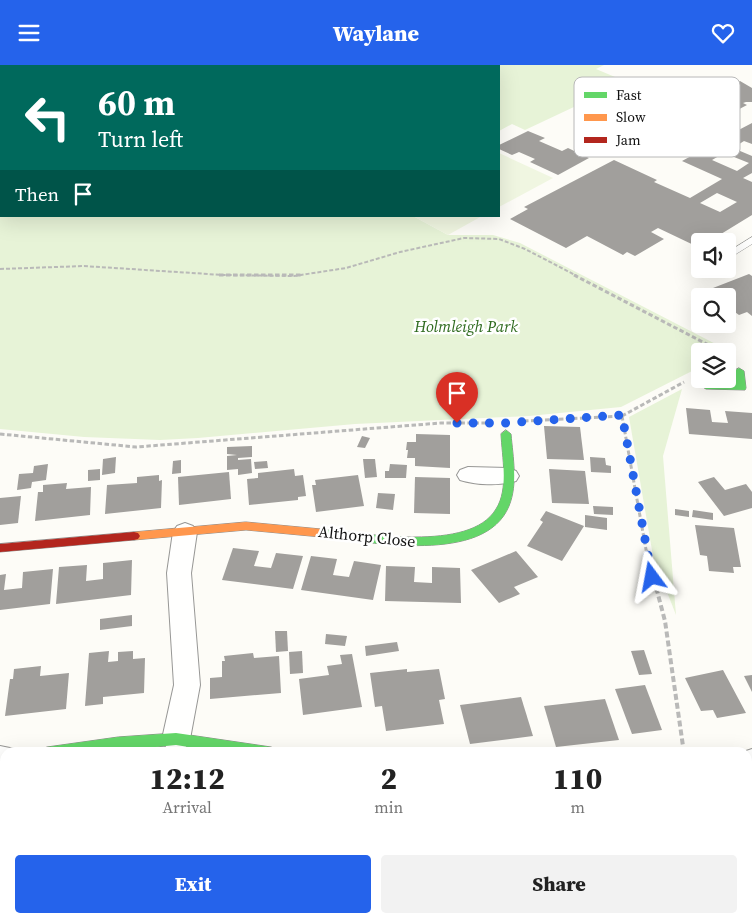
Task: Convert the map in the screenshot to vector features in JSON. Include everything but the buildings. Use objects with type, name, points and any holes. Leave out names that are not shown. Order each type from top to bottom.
[{"type":"street","name":"Althorp Close","points":[[0,548],[246,526],[429,542],[458,540],[485,531],[500,516],[505,502],[508,476],[506,434]]},
{"type":"street","points":[[468,475],[508,476]]},
{"type":"street","points":[[176,739],[187,685],[180,573],[185,532]]},
{"type":"street","points":[[90,747],[176,739],[230,747]]},
{"type":"lane","points":[[736,251],[752,241]]},
{"type":"path","points":[[0,269],[84,266],[223,275],[294,276],[346,268],[464,238],[487,237],[499,239],[525,249],[705,343]]},
{"type":"path","points":[[515,422],[622,415],[686,381]]},
{"type":"path","points":[[622,415],[648,558],[665,621],[683,747]]},
{"type":"path","points":[[0,434],[136,447],[442,423],[487,423]]},
{"type":"green space","name":"Holmleigh Park","points":[[500,65],[604,65],[596,69],[615,77],[574,77],[574,107],[525,130],[512,124],[500,130]]},
{"type":"green space","points":[[500,153],[553,178],[500,206]]},
{"type":"green space","name":"Holmleigh Park","points":[[0,217],[415,217],[448,235],[493,235],[520,243],[691,333],[714,343],[691,343],[691,372],[621,407],[529,416],[355,424],[160,440],[84,437],[0,429]]},
{"type":"green space","points":[[415,217],[480,217],[448,235]]},
{"type":"green space","points":[[682,389],[663,456],[676,615],[653,556],[629,417]]},
{"type":"traffic: fast","points":[[736,388],[741,388],[739,371]]},
{"type":"traffic: fast","points":[[321,533],[417,541],[443,540],[467,536],[487,527],[500,513],[507,495],[506,434]]},
{"type":"traffic: fast","points":[[90,747],[176,739],[230,747]]},
{"type":"traffic: slow","points":[[134,536],[246,526],[321,533]]},
{"type":"traffic: jam","points":[[0,548],[134,536]]},
{"type":"route","points":[[457,423],[505,423],[622,415],[652,577]]}]
